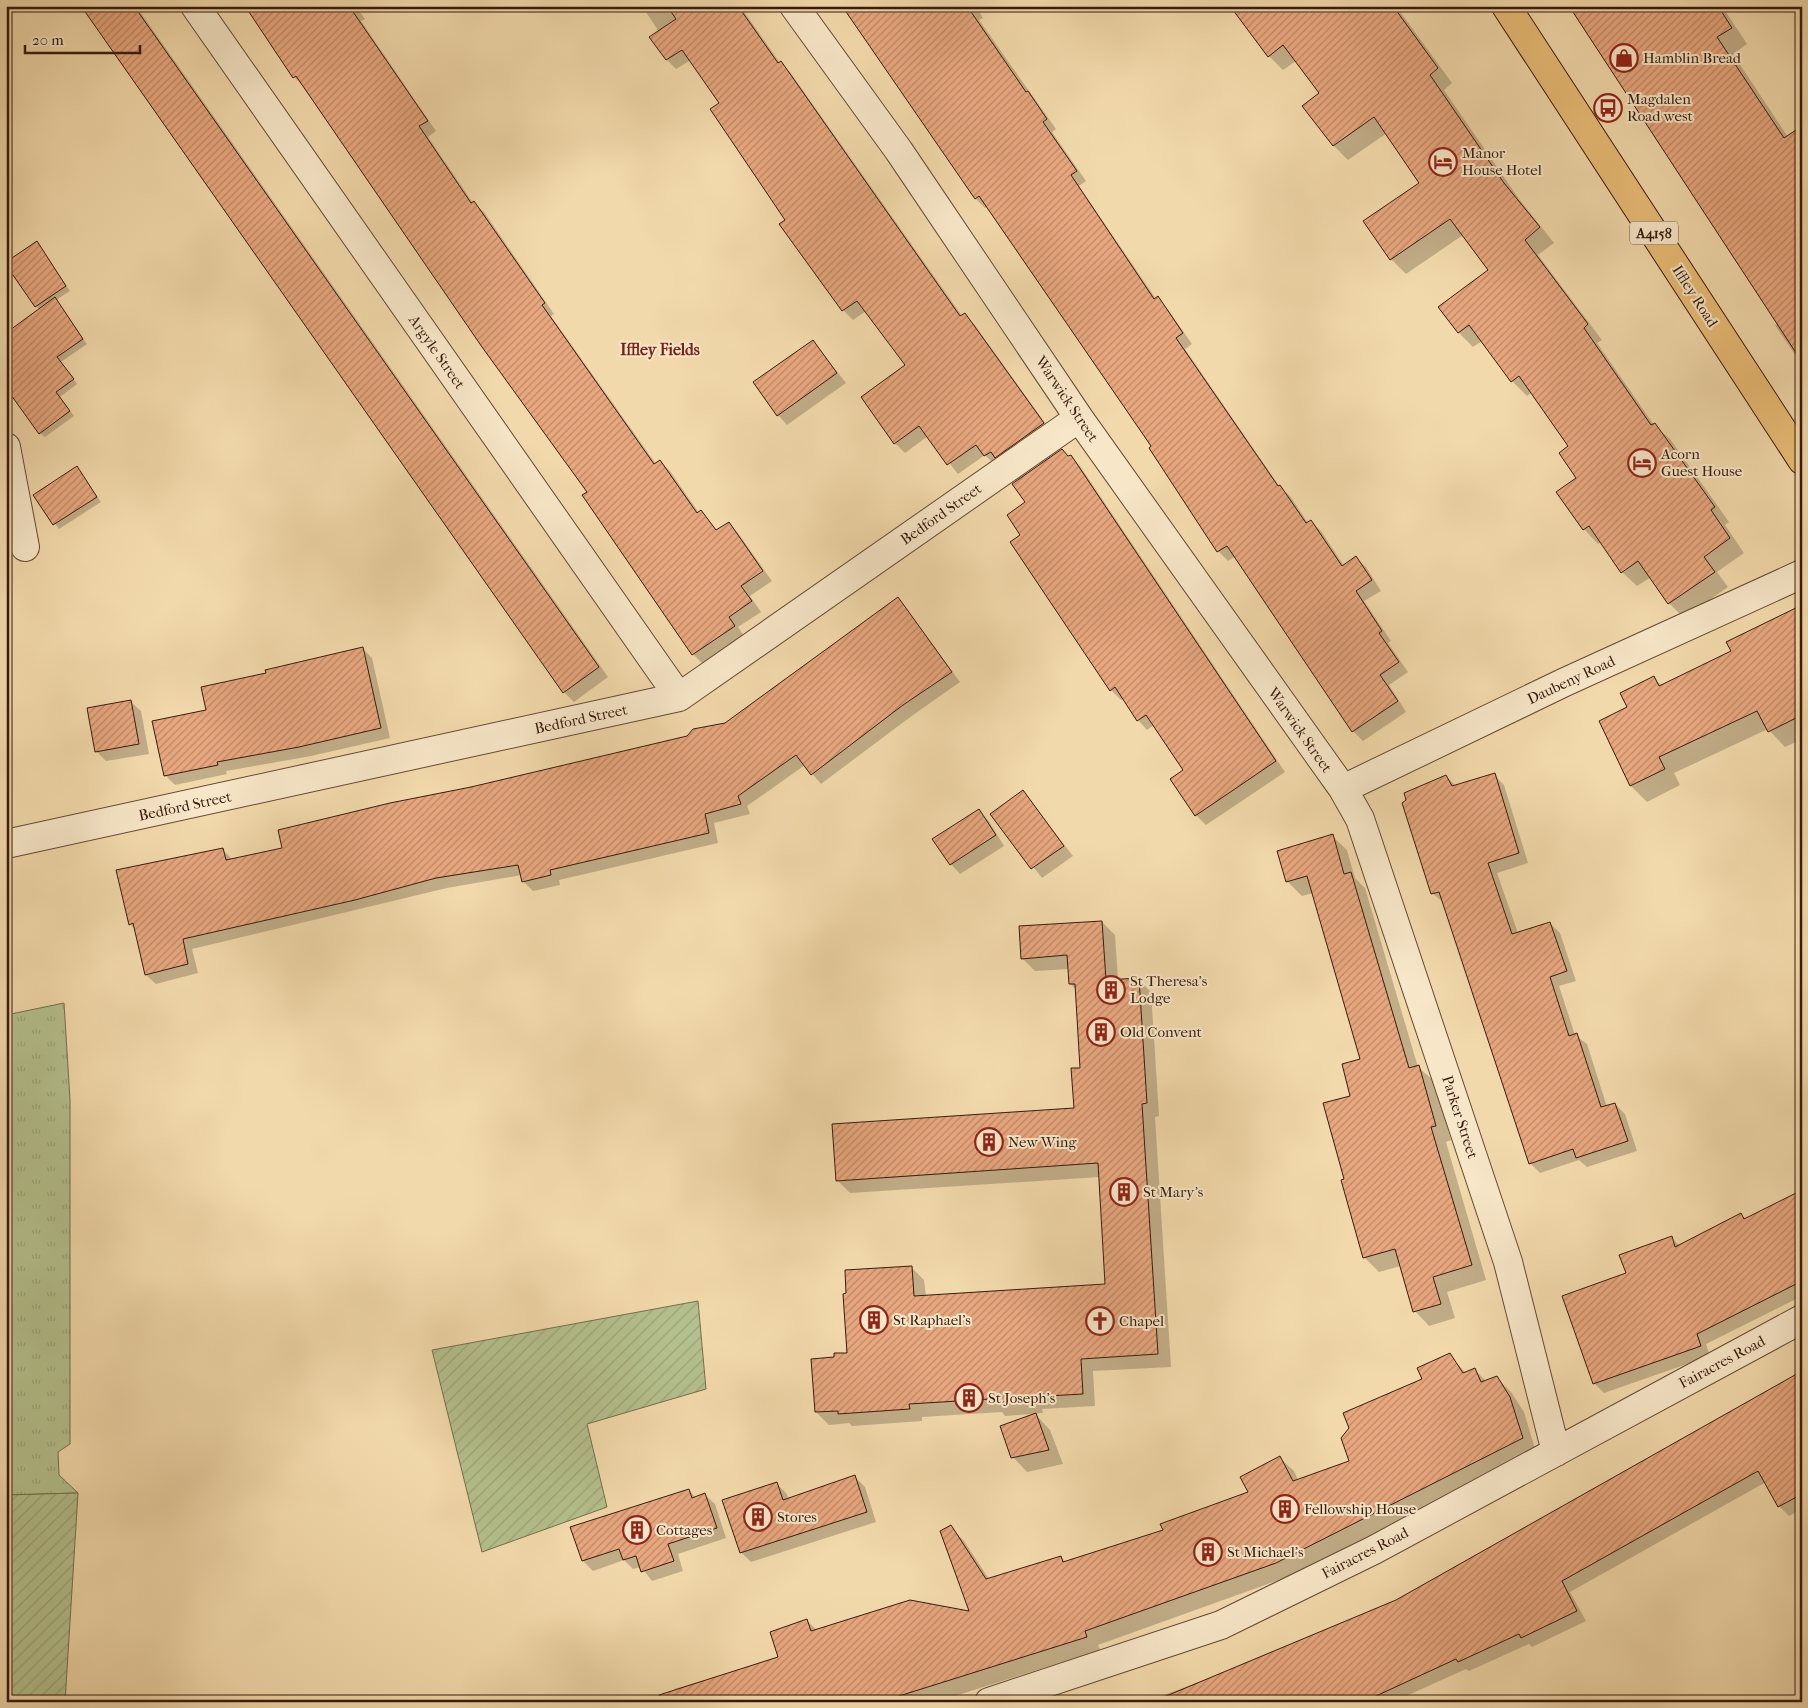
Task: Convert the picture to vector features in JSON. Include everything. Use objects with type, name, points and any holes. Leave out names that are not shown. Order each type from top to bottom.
[{"type":"main road","name":"Iffley Road","points":[[1506,6],[1802,460]]},
{"type":"street","name":"Argyle Street","points":[[195,6],[679,697]]},
{"type":"street","name":"Warwick Street","points":[[794,6],[899,151],[1079,418],[1342,790]]},
{"type":"street","name":"Bedford Street","points":[[6,844],[679,697],[1079,418]]},
{"type":"street","points":[[6,447],[25,547]]},
{"type":"street","name":"Daubeny Road","points":[[1342,790],[1565,682],[1802,574]]},
{"type":"street","name":"Parker Street","points":[[1342,790],[1360,819],[1508,1262],[1556,1452]]},
{"type":"street","name":"Fairacres Road","points":[[989,1702],[1221,1625],[1374,1550],[1802,1319]]},
{"type":"green space","points":[[64,1003],[70,1100],[70,1444],[58,1452],[59,1475],[78,1493],[6,1495],[6,1015]]},
{"type":"green space","points":[[698,1301],[706,1389],[587,1424],[607,1507],[482,1552],[432,1350]]},
{"type":"green space","points":[[78,1493],[65,1702],[6,1702],[6,1495]]},
{"type":"building","points":[[81,6],[134,6],[599,667],[563,693]]},
{"type":"building","points":[[245,6],[349,6],[428,121],[419,126],[471,203],[474,201],[545,303],[542,305],[654,464],[660,460],[697,513],[701,510],[716,530],[729,522],[763,571],[741,586],[752,601],[729,617],[735,626],[692,655],[582,495],[587,492],[482,347],[296,76],[293,78]]},
{"type":"building","points":[[667,6],[738,6],[778,63],[781,61],[960,316],[965,313],[1044,423],[995,458],[991,452],[984,456],[976,445],[947,465],[919,426],[894,444],[861,397],[905,365],[857,301],[842,311],[779,224],[785,220],[710,109],[719,103],[682,50],[666,60],[649,37],[676,19]]},
{"type":"building","points":[[842,6],[967,6],[1026,92],[1028,91],[1047,119],[1043,122],[1077,171],[1071,175],[1154,299],[1158,296],[1183,333],[1176,338],[1278,486],[1280,485],[1306,523],[1311,520],[1342,566],[1356,556],[1372,580],[1356,591],[1382,631],[1379,633],[1399,662],[1380,675],[1398,701],[1352,732],[1227,546],[1217,552],[1149,448],[1151,446],[979,196],[975,199]]},
{"type":"building","points":[[1230,6],[1393,6],[1438,68],[1430,75],[1504,183],[1540,227],[1525,240],[1588,324],[1584,328],[1651,425],[1655,423],[1715,507],[1711,510],[1730,538],[1704,557],[1715,572],[1668,604],[1638,561],[1621,573],[1589,526],[1583,530],[1556,492],[1576,478],[1559,453],[1568,446],[1519,376],[1511,382],[1469,325],[1458,333],[1438,307],[1488,270],[1450,219],[1390,260],[1363,221],[1419,183],[1374,117],[1333,146],[1302,106],[1319,93],[1283,45],[1268,57]]},
{"type":"building","points":[[1569,6],[1718,6],[1732,28],[1717,37],[1784,138],[1802,126],[1802,362]]},
{"type":"building","points":[[37,241],[66,286],[35,307],[6,265],[6,262]]},
{"type":"building","points":[[55,297],[83,339],[57,357],[74,379],[56,392],[70,411],[39,434],[6,388],[6,333]]},
{"type":"building","points":[[813,340],[837,373],[777,416],[753,382]]},
{"type":"building","points":[[1062,449],[1068,456],[1071,455],[1276,761],[1195,816],[1170,779],[1183,770],[1146,715],[1137,721],[1115,687],[1110,691],[1010,542],[1020,535],[1007,515],[1025,502],[1012,484]]},
{"type":"building","points":[[77,466],[97,497],[53,525],[33,495]]},
{"type":"building","points":[[898,597],[952,672],[903,705],[811,775],[796,755],[738,796],[741,804],[705,814],[709,833],[550,870],[551,875],[522,882],[518,865],[436,878],[355,900],[183,939],[188,964],[145,975],[133,923],[129,925],[116,870],[223,848],[226,860],[282,848],[278,830],[687,736],[693,729],[725,723]]},
{"type":"building","points":[[1802,605],[1802,715],[1768,732],[1757,711],[1659,757],[1665,769],[1630,786],[1599,721],[1627,707],[1620,693],[1654,676],[1659,686],[1731,651],[1726,642]]},
{"type":"building","points":[[363,647],[381,728],[299,747],[217,762],[218,765],[164,776],[152,721],[206,710],[201,687],[266,673],[265,670]]},
{"type":"building","points":[[131,700],[139,744],[95,752],[87,708]]},
{"type":"building","points":[[1495,773],[1519,853],[1488,863],[1512,934],[1550,922],[1567,971],[1550,977],[1569,1036],[1577,1033],[1601,1107],[1615,1103],[1628,1141],[1576,1158],[1573,1149],[1529,1164],[1439,892],[1431,894],[1402,803],[1406,800],[1404,793],[1446,775],[1452,786]]},
{"type":"building","points":[[1023,790],[1064,846],[1031,869],[990,814]]},
{"type":"building","points":[[979,809],[996,835],[950,865],[932,839]]},
{"type":"building","points":[[1333,834],[1344,874],[1351,872],[1409,1068],[1419,1065],[1436,1126],[1431,1127],[1472,1265],[1433,1277],[1441,1304],[1413,1312],[1395,1249],[1363,1258],[1341,1180],[1344,1179],[1323,1103],[1350,1096],[1342,1064],[1360,1059],[1307,876],[1286,882],[1277,851]]},
{"type":"building","points":[[1102,921],[1106,980],[1139,978],[1147,1103],[1142,1104],[1158,1354],[1081,1359],[1083,1394],[1030,1397],[1031,1400],[991,1403],[990,1399],[909,1404],[910,1409],[838,1414],[838,1411],[815,1412],[811,1359],[834,1357],[834,1353],[847,1353],[843,1294],[846,1293],[845,1270],[912,1266],[914,1296],[1105,1284],[1098,1163],[836,1181],[832,1124],[1074,1108],[1071,1068],[1080,1068],[1075,984],[1069,984],[1067,955],[1021,959],[1019,926]]},
{"type":"building","points":[[1802,1190],[1802,1281],[1697,1334],[1701,1346],[1593,1384],[1562,1296],[1626,1273],[1619,1255],[1672,1236],[1675,1247],[1741,1213],[1744,1219]]},
{"type":"building","points":[[1450,1353],[1463,1373],[1475,1368],[1481,1382],[1497,1376],[1510,1397],[1523,1438],[1276,1563],[1085,1631],[1087,1637],[880,1702],[660,1702],[659,1695],[778,1657],[770,1632],[807,1619],[811,1631],[910,1600],[969,1611],[940,1531],[951,1525],[986,1579],[1061,1556],[1063,1562],[1163,1530],[1160,1524],[1248,1492],[1240,1477],[1280,1456],[1293,1481],[1349,1461],[1341,1438],[1349,1428],[1343,1413],[1422,1379],[1417,1368]]},
{"type":"building","points":[[1802,1371],[1802,1494],[1778,1507],[1758,1471],[1562,1581],[1577,1611],[1521,1638],[1519,1634],[1458,1662],[1456,1659],[1363,1702],[1152,1702],[1396,1600]]},
{"type":"building","points":[[1036,1413],[1049,1450],[1011,1458],[1000,1426]]},
{"type":"building","points":[[855,1475],[867,1512],[740,1553],[722,1500],[777,1482],[783,1500]]},
{"type":"building","name":"Cottages","points":[[689,1489],[692,1498],[705,1493],[717,1528],[668,1544],[674,1561],[641,1572],[636,1556],[623,1560],[619,1549],[582,1561],[570,1527]]},
{"type":"place","name":"Hamblin Bread","points":[[1624,58]]},
{"type":"place","name":"Magdalen Road west","points":[[1608,108]]},
{"type":"place","name":"Manor House Hotel","points":[[1443,162]]},
{"type":"place","name":"Acorn Guest House","points":[[1642,463]]},
{"type":"place","name":"St Theresa's Lodge","points":[[1111,990]]},
{"type":"place","name":"Old Convent","points":[[1101,1032]]},
{"type":"place","name":"New Wing","points":[[989,1142]]},
{"type":"place","name":"St Mary's","points":[[1124,1192]]},
{"type":"place","name":"St Raphael's","points":[[874,1320]]},
{"type":"place","name":"Chapel","points":[[1100,1321]]},
{"type":"place","name":"St Joseph's","points":[[969,1398]]},
{"type":"place","name":"Fellowship House","points":[[1285,1509]]},
{"type":"place","name":"Stores","points":[[758,1517]]},
{"type":"place","name":"Cottages","points":[[637,1530]]},
{"type":"place","name":"St Michael's","points":[[1208,1552]]},
{"type":"district","name":"Iffley Fields","points":[[660,349]]}]
